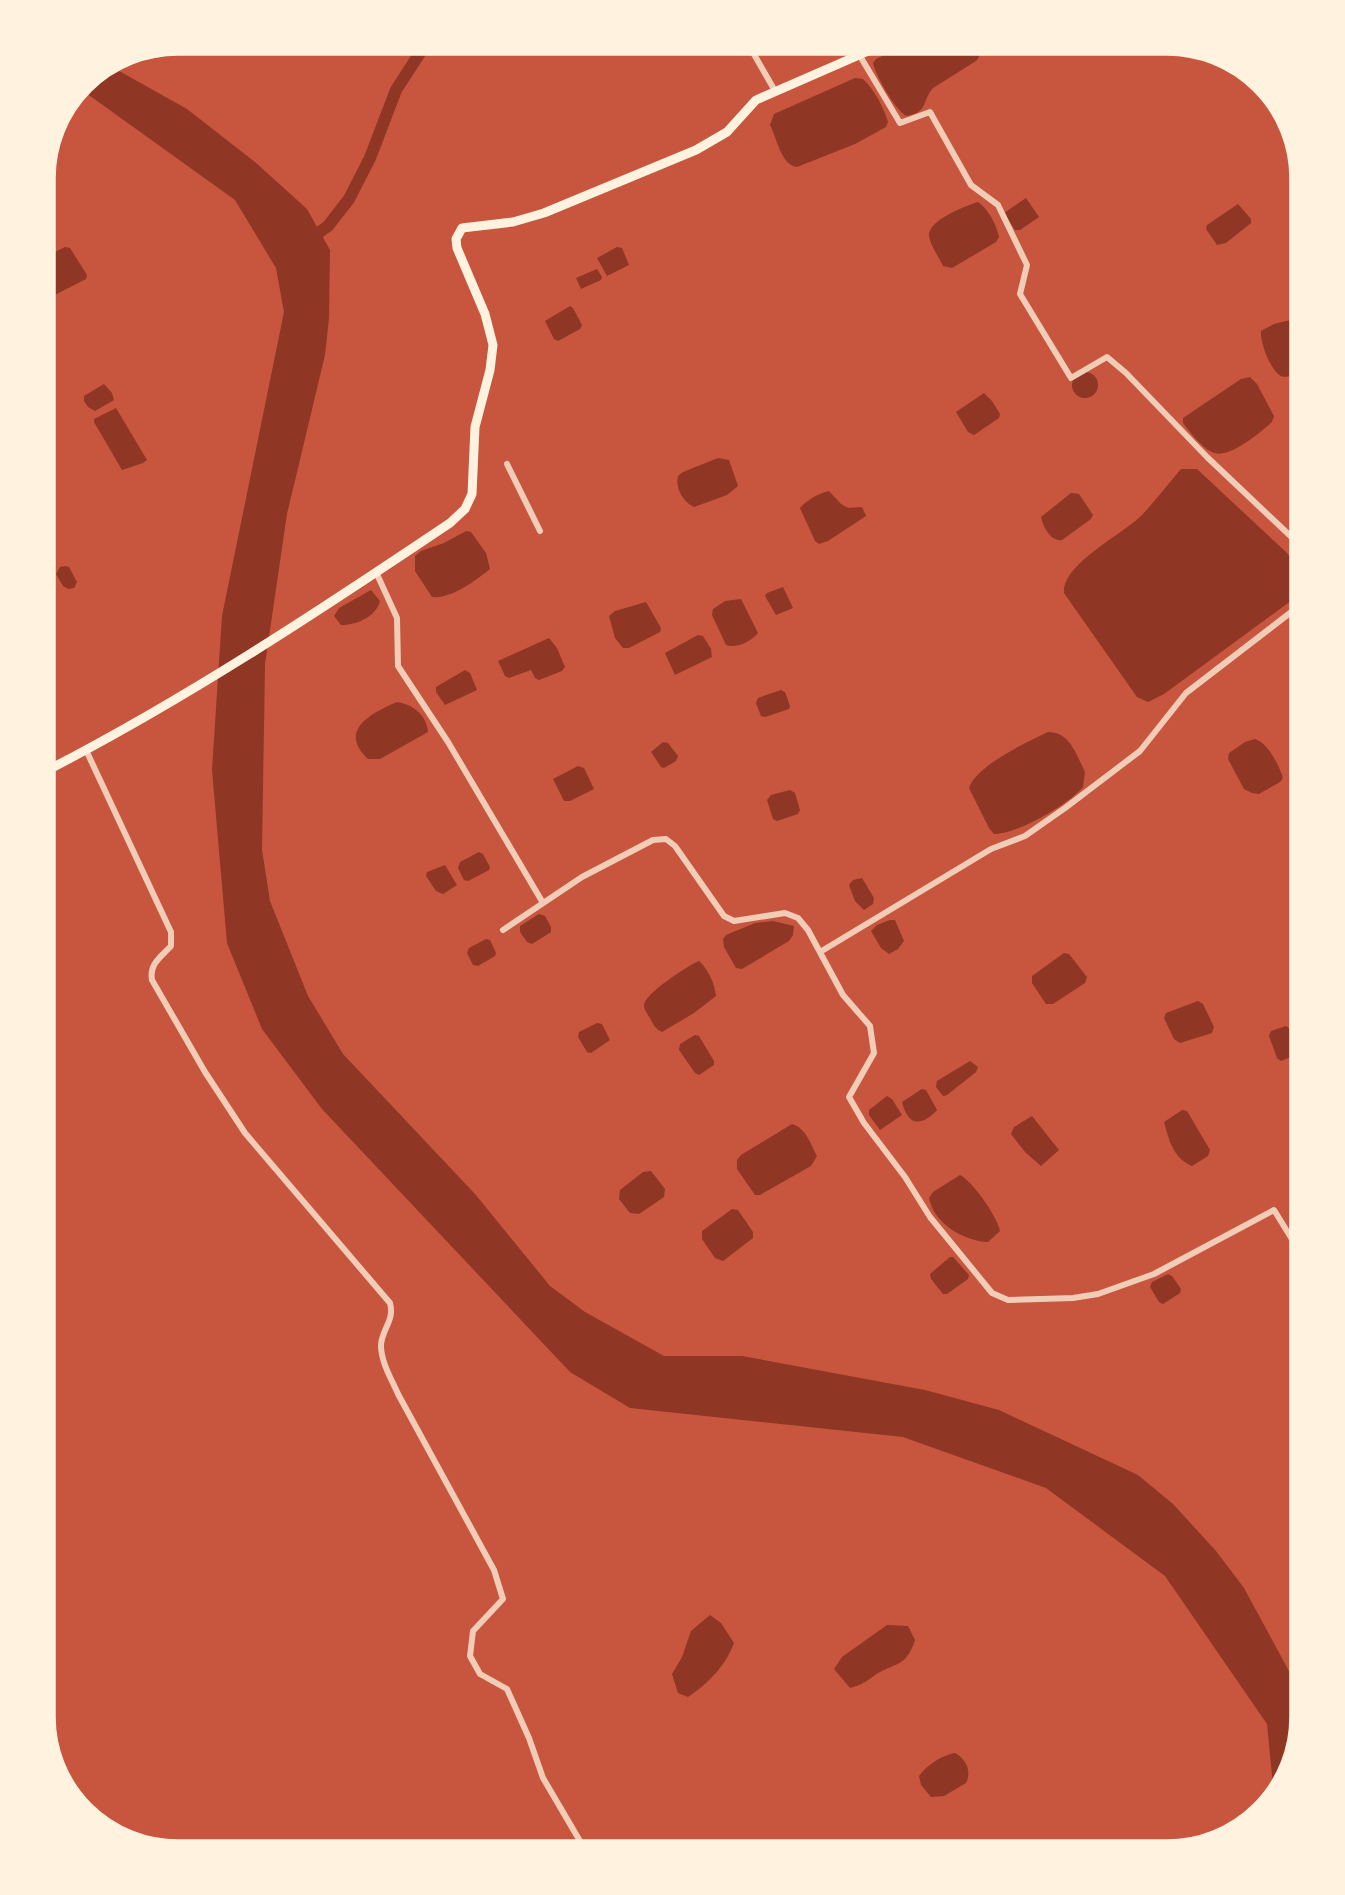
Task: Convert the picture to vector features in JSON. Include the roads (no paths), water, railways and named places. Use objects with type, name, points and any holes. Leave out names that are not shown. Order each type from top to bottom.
[{"type":"main road","points":[[55,766],[293,628],[450,523],[465,509],[472,494],[475,427],[490,370],[493,345],[485,314],[457,248],[458,231],[468,226],[513,222],[544,214],[696,150],[727,132],[751,104],[775,91],[860,56]]},
{"type":"street","points":[[754,55],[775,91]]},
{"type":"street","points":[[860,56],[900,123],[930,112],[971,185],[998,205],[1027,265],[1020,294],[1071,378],[1107,357],[1291,537]]},
{"type":"street","points":[[507,464],[540,531]]},
{"type":"street","points":[[376,572],[397,618],[398,666],[448,743],[543,903]]},
{"type":"street","points":[[820,952],[991,849],[1025,836],[1065,808],[1140,751],[1186,693],[1291,612]]},
{"type":"street","points":[[86,750],[171,932],[171,946],[156,962],[151,972],[152,980],[176,1024],[245,1133],[390,1303],[391,1319],[381,1345],[385,1363],[398,1394],[494,1570],[503,1599],[473,1631],[470,1656],[480,1674],[507,1689],[543,1778],[580,1840]]},
{"type":"street","points":[[503,930],[582,877],[653,840],[666,839],[675,846],[724,916],[734,921],[785,913],[799,918],[843,995],[870,1026],[874,1053],[849,1097],[864,1123],[905,1177],[930,1217],[992,1293],[1008,1300],[1073,1298],[1098,1294],[1154,1274],[1274,1210],[1291,1238]]},
{"type":"waterway","points":[[306,242],[328,226],[349,199],[370,158],[396,90],[419,55]]}]
